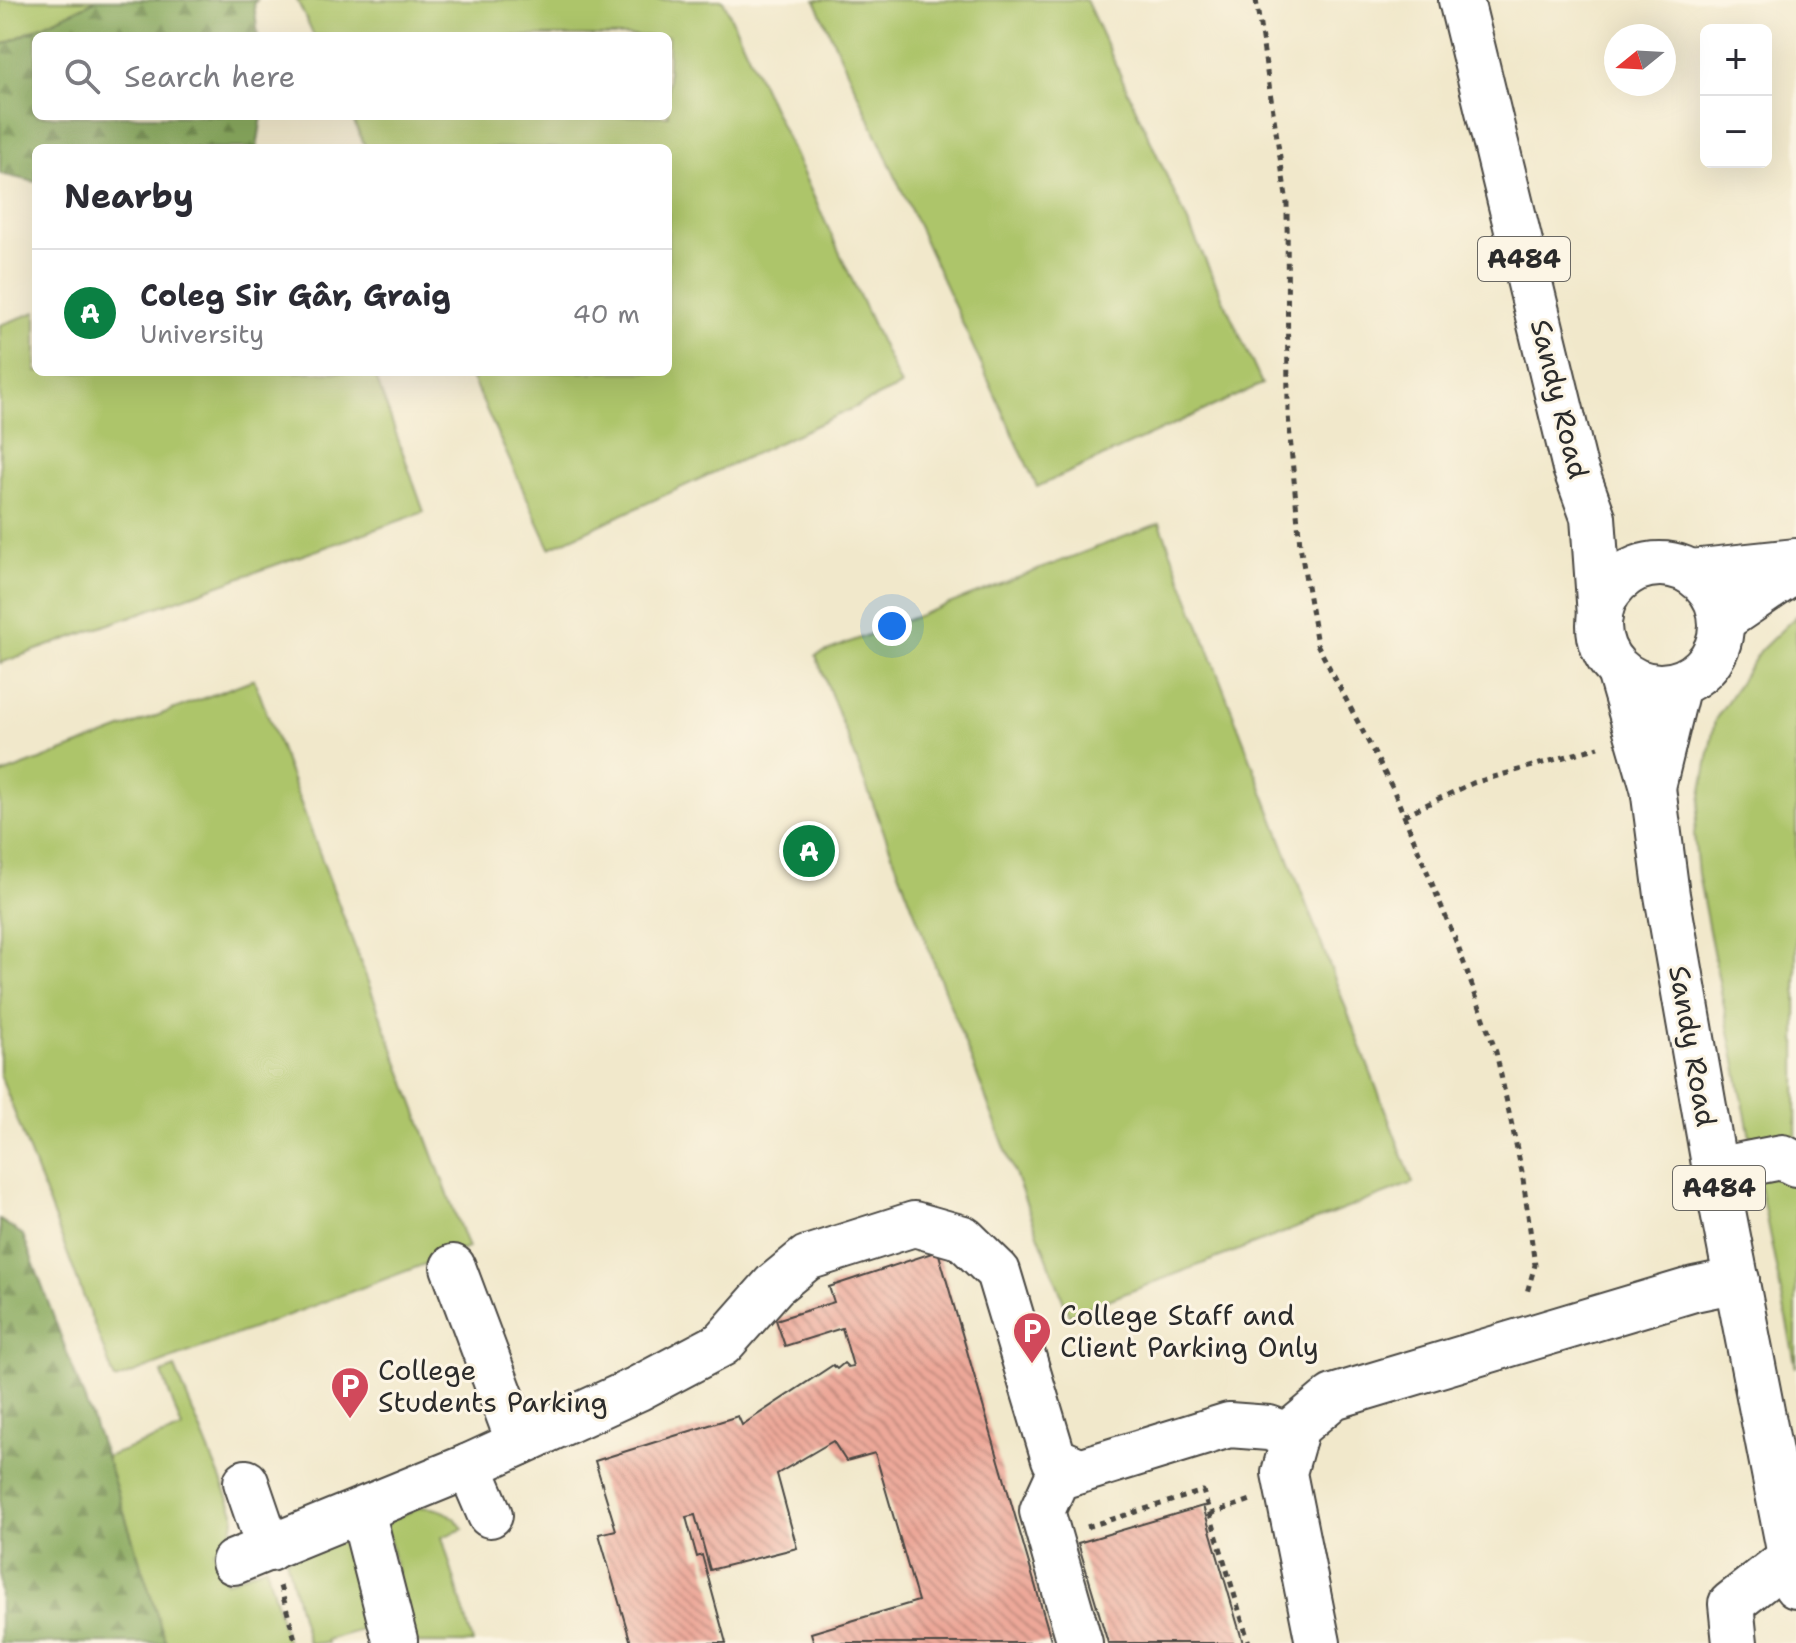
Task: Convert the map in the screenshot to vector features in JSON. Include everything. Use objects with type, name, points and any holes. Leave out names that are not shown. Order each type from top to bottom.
[{"type":"main road","name":"Sandy Road","points":[[1461,0],[1575,468],[1593,517],[1600,616]]},
{"type":"main road","name":"Sandy Road","points":[[1593,517],[1672,568]]},
{"type":"main road","points":[[1600,616],[1605,597],[1617,581],[1633,570],[1796,561]]},
{"type":"main road","points":[[1619,671],[1637,682],[1657,687],[1678,684],[1696,675],[1711,660],[1720,641],[1721,621],[1717,601],[1706,584],[1672,568]]},
{"type":"main road","points":[[1721,621],[1796,570]]},
{"type":"main road","name":"A484","points":[[1600,616],[1600,636],[1606,655],[1619,671]]},
{"type":"main road","name":"Sandy Road","points":[[1619,671],[1653,788],[1667,895],[1715,1170],[1793,1557]]},
{"type":"main road","name":"Sandy Road","points":[[1653,788],[1678,684]]},
{"type":"main road","points":[[1715,1170],[1782,1157],[1796,1164]]},
{"type":"main road","points":[[246,1482],[252,1556],[469,1466],[637,1389],[722,1344],[774,1285],[807,1258],[914,1224],[963,1238],[998,1272],[1054,1459],[1079,1470]]},
{"type":"main road","points":[[453,1267],[519,1443]]},
{"type":"main road","points":[[1315,1635],[1284,1473],[1297,1427],[1333,1397],[1694,1289],[1737,1280]]},
{"type":"main road","points":[[1080,1643],[1042,1511],[1057,1478],[1229,1425],[1269,1428],[1294,1437]]},
{"type":"main road","points":[[469,1466],[490,1515]]},
{"type":"main road","points":[[362,1511],[395,1640]]},
{"type":"main road","points":[[1735,1643],[1731,1604],[1793,1557]]},
{"type":"path","points":[[1256,0],[1287,203],[1288,415],[1300,545],[1317,644],[1404,815],[1457,944],[1496,1052],[1522,1172],[1535,1265],[1523,1308]]},
{"type":"path","points":[[1404,815],[1473,783],[1637,737]]},
{"type":"path","points":[[1077,1530],[1203,1491],[1249,1643]]},
{"type":"path","points":[[1210,1514],[1260,1497]]},
{"type":"path","points":[[252,1556],[296,1643]]},
{"type":"green space","points":[[0,0],[97,0],[0,46]]},
{"type":"green space","points":[[97,0],[257,0],[254,3],[258,32],[32,32],[32,120],[261,120],[258,144],[32,144],[32,181],[0,174],[0,46]]},
{"type":"green space","points":[[297,0],[723,0],[901,386],[550,548],[471,376],[672,376],[672,144],[364,144],[353,120],[672,120],[672,32],[312,32]]},
{"type":"green space","points":[[815,0],[1086,0],[1262,384],[1037,487]]},
{"type":"green space","points":[[32,313],[32,376],[375,376],[424,512],[0,663],[0,325]]},
{"type":"green space","points":[[1160,523],[1413,1183],[1069,1315],[816,655]]},
{"type":"green space","points":[[1796,616],[1796,1368],[1698,874],[1694,834],[1715,720],[1761,650]]},
{"type":"green space","points":[[254,679],[468,1248],[115,1380],[0,1074],[0,775]]},
{"type":"green space","points":[[0,1220],[23,1235],[106,1457],[166,1643],[0,1643]]},
{"type":"green space","points":[[175,1368],[234,1512],[230,1534],[224,1544],[214,1551],[226,1582],[266,1566],[287,1643],[166,1643],[106,1457],[182,1429],[162,1373]]},
{"type":"green space","points":[[420,1507],[444,1512],[463,1529],[442,1537],[473,1643],[414,1643],[386,1525]]},
{"type":"green space","points":[[332,1540],[354,1547],[372,1622],[365,1629],[326,1640],[327,1643],[308,1643],[286,1559]]},
{"type":"building","points":[[938,1251],[1052,1643],[814,1643],[811,1633],[918,1601],[875,1453],[846,1461],[833,1441],[777,1474],[797,1548],[710,1570],[695,1515],[686,1517],[697,1557],[702,1555],[726,1643],[631,1643],[599,1534],[616,1530],[595,1461],[738,1416],[742,1425],[833,1365],[837,1369],[844,1363],[848,1367],[853,1366],[842,1328],[785,1346],[776,1320],[834,1302],[829,1287]]},
{"type":"building","points":[[1203,1506],[1243,1643],[1108,1643],[1078,1543]]},
{"type":"place","name":"Coleg Sir Gâr, Graig","points":[[809,851]]},
{"type":"place","name":"College Staff and Client Parking Only","points":[[1032,1365]]},
{"type":"place","name":"College Students Parking","points":[[350,1420]]}]
